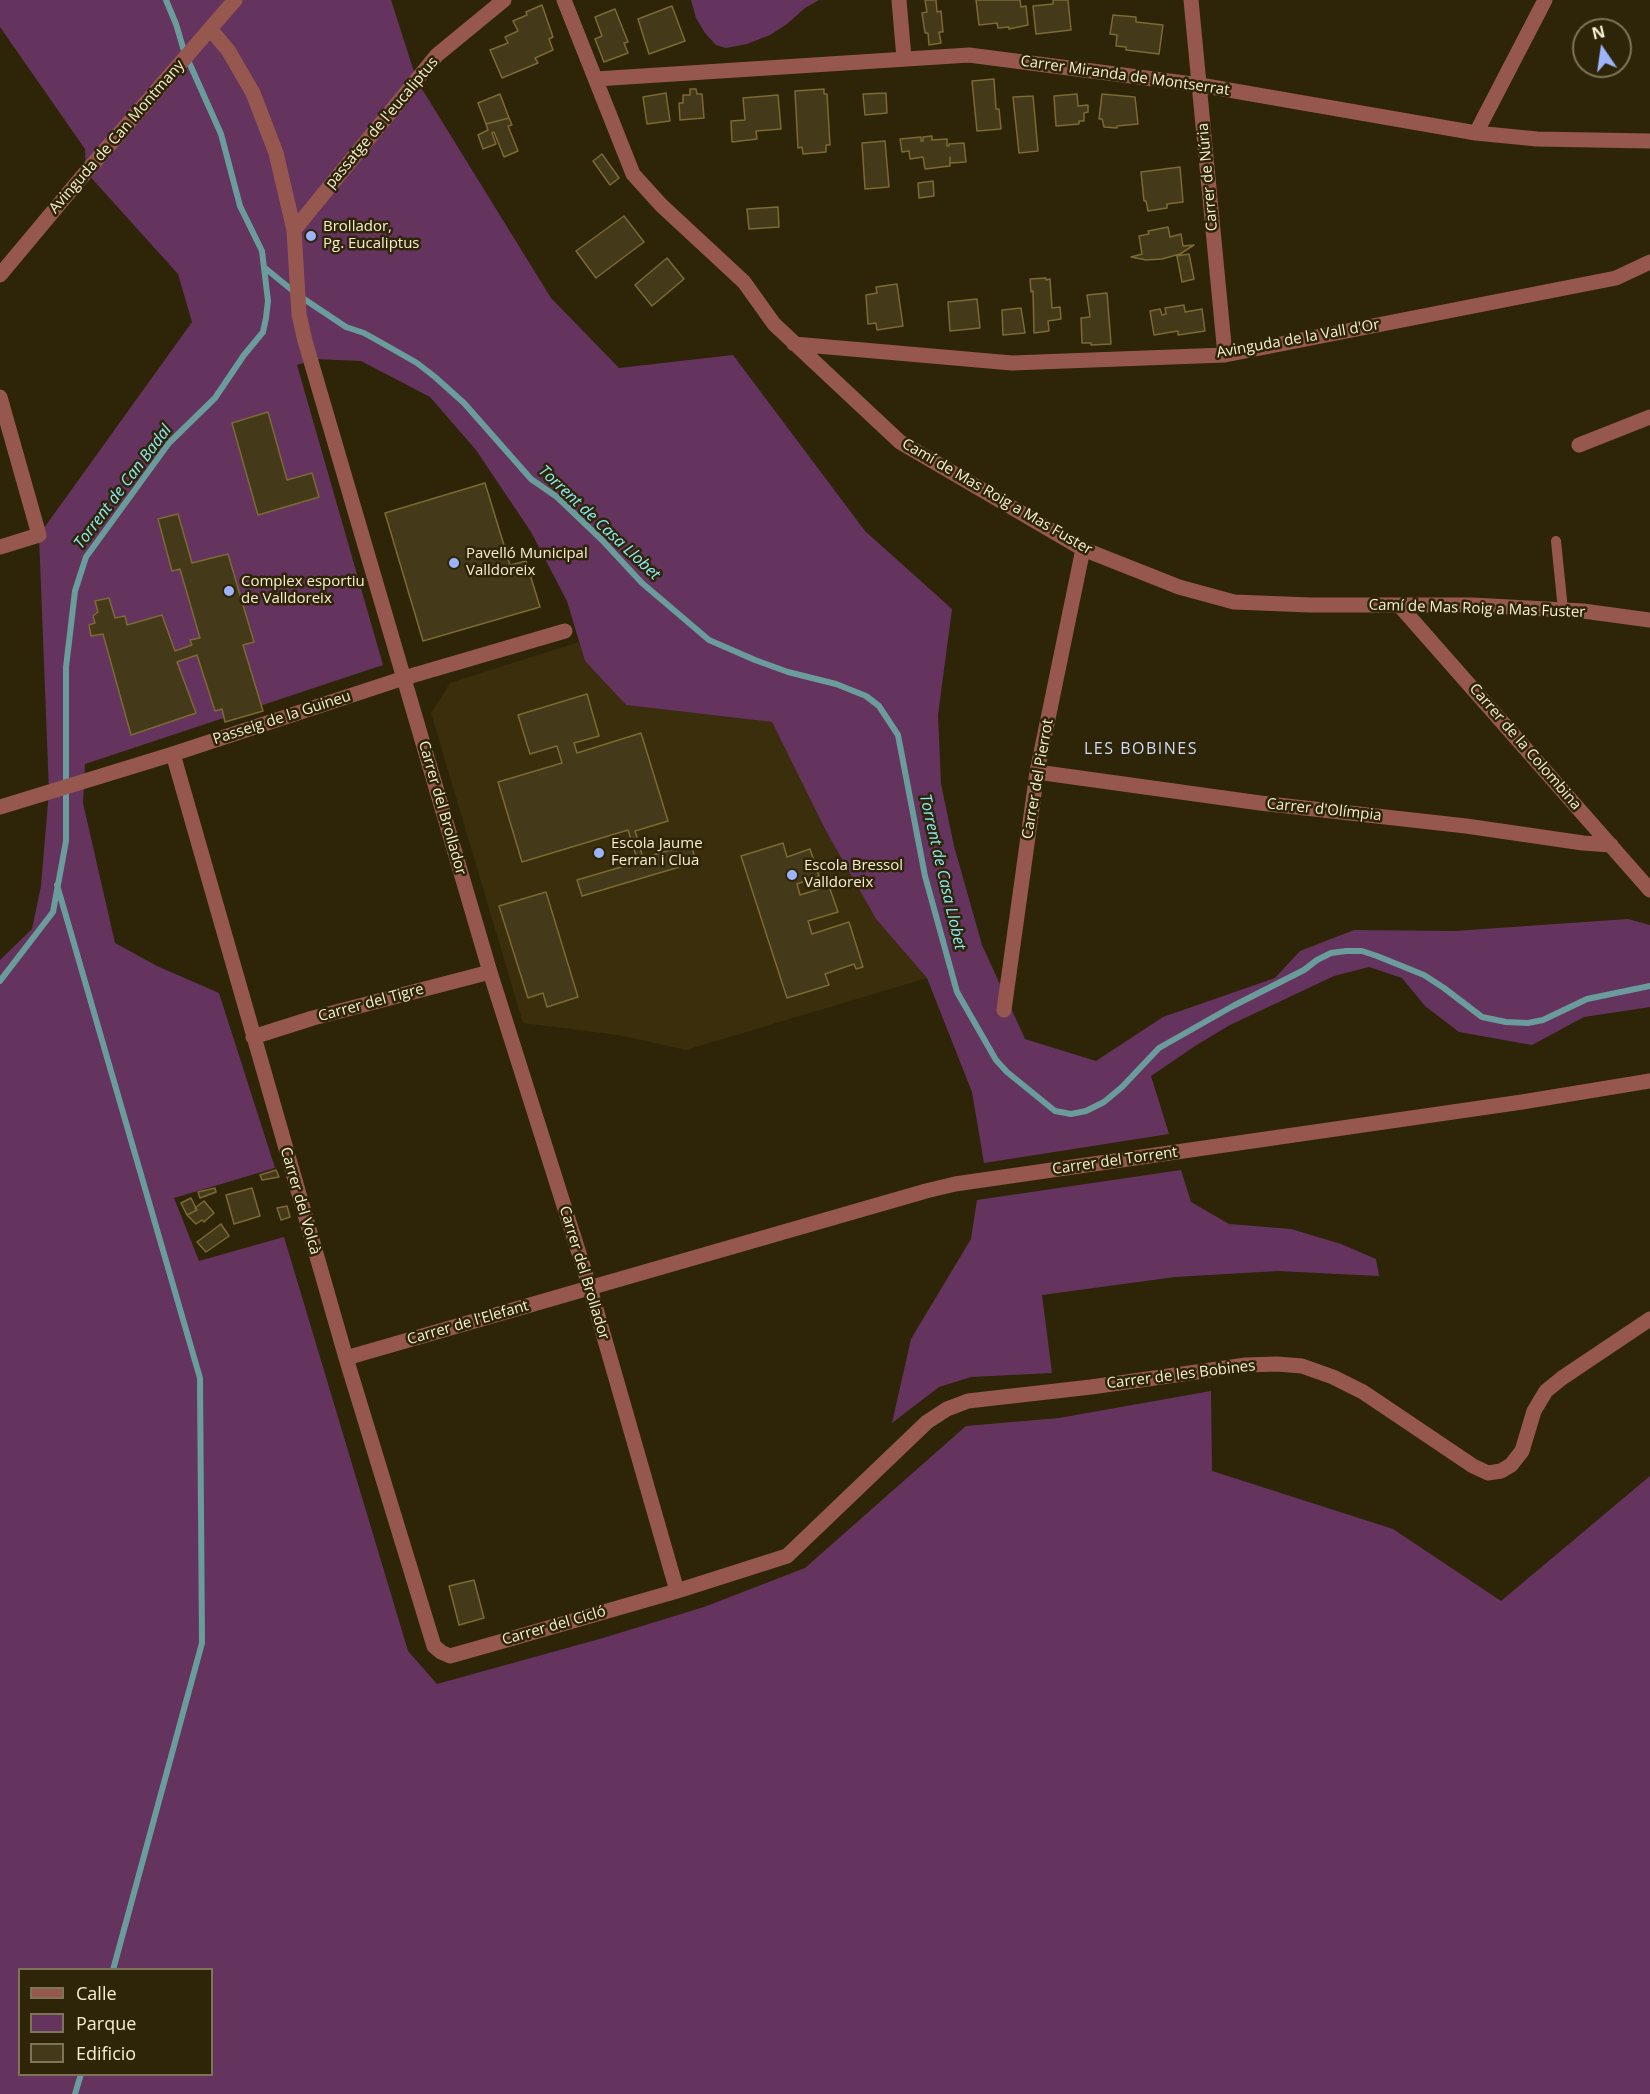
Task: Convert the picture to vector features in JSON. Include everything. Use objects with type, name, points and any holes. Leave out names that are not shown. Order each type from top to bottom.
[{"type":"street","name":"Avinguda de Can Montmany","points":[[0,275],[235,0]]},
{"type":"street","name":"passatge de l'eucaliptus","points":[[294,230],[437,56],[504,0]]},
{"type":"street","name":"Camí de Mas Roig a Mas Fuster","points":[[564,0],[633,174],[661,205],[744,282],[774,324],[794,344],[900,442],[1083,549],[1179,587],[1234,602],[1472,605],[1563,610],[1650,620]]},
{"type":"street","points":[[899,0],[904,58]]},
{"type":"street","name":"Carrer de Núria","points":[[1191,0],[1225,355]]},
{"type":"street","points":[[1476,133],[1545,0]]},
{"type":"street","name":"Carrer del Brollador","points":[[211,30],[228,50],[253,93],[276,153],[294,230],[299,314],[305,341],[490,972],[590,1288],[677,1591]]},
{"type":"street","name":"Carrer Miranda de Montserrat","points":[[597,79],[969,55],[1200,85],[1476,133],[1537,139],[1650,141]]},
{"type":"street","name":"Avinguda de la Vall d'Or","points":[[794,344],[1012,363],[1225,355],[1616,278],[1650,262]]},
{"type":"street","points":[[0,397],[39,536],[0,547]]},
{"type":"street","points":[[1579,445],[1650,417]]},
{"type":"street","name":"Carrer del Pierrot","points":[[1004,1010],[1037,772],[1083,549]]},
{"type":"street","name":"Carrer de la Colombina","points":[[1399,605],[1650,890]]},
{"type":"street","name":"Passeig de la Guineu","points":[[0,807],[173,754],[404,678],[565,631]]},
{"type":"street","name":"Carrer del Volcà","points":[[173,754],[346,1358],[434,1646]]},
{"type":"street","name":"Carrer d'Olímpia","points":[[1037,772],[1260,803],[1466,826],[1611,846]]},
{"type":"street","name":"Carrer del Tigre","points":[[252,1036],[490,972]]},
{"type":"street","name":"Carrer del Torrent","points":[[590,1288],[955,1184],[1522,1102],[1650,1080]]},
{"type":"street","name":"Carrer de l'Elefant","points":[[346,1358],[590,1288]]},
{"type":"street","name":"Carrer de les Bobines","points":[[677,1591],[787,1556],[927,1422],[947,1409],[968,1401],[1091,1387],[1246,1365],[1302,1366],[1333,1377],[1363,1392],[1473,1466],[1488,1473],[1502,1471],[1522,1451],[1534,1411],[1546,1391],[1650,1319]]},
{"type":"street","name":"Carrer del Cicló","points":[[434,1646],[450,1656],[677,1591]]},
{"type":"lane","points":[[1556,541],[1563,610]]},
{"type":"shaded area","name":"Escola Jaume Ferran i Clua","points":[[579,642],[585,661],[626,705],[772,722],[826,831],[876,919],[927,978],[686,1050],[618,1035],[523,1023],[431,713],[450,683]]},
{"type":"green space","points":[[0,0],[391,0],[417,81],[551,298],[619,368],[733,355],[865,531],[952,609],[938,715],[941,784],[954,846],[982,945],[1025,1039],[1096,1061],[1163,1017],[1275,978],[1300,951],[1354,930],[1455,931],[1628,919],[1650,925],[1650,1007],[1584,1017],[1532,1045],[1459,1032],[1425,1006],[1402,978],[1369,967],[1334,976],[1230,1025],[1151,1076],[1169,1134],[984,1163],[972,1092],[927,978],[876,919],[826,831],[772,722],[626,705],[585,661],[567,601],[531,532],[476,450],[430,397],[361,361],[315,359],[297,365],[383,665],[85,764],[83,803],[115,943],[157,966],[219,993],[275,1168],[174,1198],[199,1261],[284,1237],[408,1651],[437,1684],[704,1607],[805,1568],[966,1426],[1059,1418],[1211,1391],[1212,1471],[1393,1529],[1501,1601],[1650,1476],[1650,2094],[0,2094],[0,960],[32,929],[41,886],[49,791],[39,535],[192,322],[178,274],[86,172],[85,149],[0,27]]},
{"type":"green space","points":[[691,0],[819,0],[770,35],[747,44],[726,48],[716,45],[705,33],[696,18]]},
{"type":"green space","points":[[1181,1170],[1191,1202],[1229,1224],[1291,1229],[1341,1244],[1376,1259],[1379,1276],[1278,1271],[1175,1277],[1042,1295],[1052,1373],[971,1377],[939,1387],[892,1423],[911,1339],[971,1239],[977,1200]]},
{"type":"building","points":[[925,0],[936,0],[937,12],[941,11],[943,32],[939,32],[941,43],[929,45],[922,13],[927,12]]},
{"type":"building","points":[[976,0],[1020,0],[1021,7],[1026,6],[1028,25],[1009,29],[1009,27],[998,28],[997,23],[979,25]]},
{"type":"building","points":[[1053,0],[1068,0],[1071,30],[1036,34],[1033,6],[1053,4]]},
{"type":"building","points":[[542,5],[553,37],[549,39],[553,50],[535,58],[538,63],[502,78],[490,50],[508,43],[505,37],[518,31],[513,21]]},
{"type":"building","points":[[672,6],[685,41],[649,54],[638,19]]},
{"type":"building","points":[[615,9],[628,42],[624,43],[628,53],[604,62],[595,39],[602,36],[595,17]]},
{"type":"building","points":[[1113,15],[1136,17],[1136,22],[1163,25],[1159,54],[1126,50],[1126,47],[1116,46],[1117,35],[1110,34]]},
{"type":"building","points":[[994,79],[996,109],[999,109],[1001,129],[977,131],[972,81]]},
{"type":"building","points":[[690,89],[696,89],[697,94],[702,94],[704,118],[680,120],[679,103],[683,103],[683,95],[690,95]]},
{"type":"building","points":[[824,89],[824,94],[827,94],[830,145],[826,145],[826,152],[803,154],[802,147],[798,148],[795,91]]},
{"type":"building","points":[[666,93],[670,121],[647,124],[643,97]]},
{"type":"building","points":[[886,93],[887,113],[865,115],[863,94]]},
{"type":"building","points":[[500,94],[509,118],[486,124],[478,103]]},
{"type":"building","points":[[1077,94],[1078,106],[1088,105],[1088,112],[1084,113],[1084,121],[1079,121],[1079,124],[1056,126],[1054,96]]},
{"type":"building","points":[[1102,94],[1135,97],[1138,124],[1117,126],[1117,128],[1104,127],[1102,119],[1099,119]]},
{"type":"building","points":[[778,95],[781,129],[756,131],[757,139],[732,142],[731,121],[745,120],[743,98]]},
{"type":"building","points":[[1033,96],[1038,151],[1019,153],[1013,97]]},
{"type":"building","points":[[509,118],[512,125],[508,126],[518,151],[504,157],[494,132],[492,133],[496,144],[483,149],[478,135],[488,130],[486,124]]},
{"type":"building","points":[[932,136],[932,140],[947,139],[947,146],[964,143],[966,162],[925,169],[923,157],[910,159],[909,151],[902,152],[900,139],[921,137],[923,141],[923,137]]},
{"type":"building","points":[[885,141],[889,187],[865,189],[862,143]]},
{"type":"building","points":[[602,154],[619,178],[610,185],[593,161]]},
{"type":"building","points":[[1180,167],[1183,202],[1167,204],[1167,208],[1148,211],[1146,201],[1144,201],[1141,172]]},
{"type":"building","points":[[933,181],[934,196],[919,198],[918,183]]},
{"type":"building","points":[[778,207],[779,227],[749,229],[747,209]]},
{"type":"building","points":[[624,216],[644,242],[596,278],[576,251]]},
{"type":"building","points":[[1168,227],[1170,237],[1181,234],[1183,246],[1194,245],[1180,254],[1162,259],[1146,260],[1131,257],[1142,254],[1139,236],[1149,234],[1148,231]]},
{"type":"building","points":[[1189,254],[1194,279],[1182,282],[1177,256]]},
{"type":"building","points":[[667,258],[684,279],[652,306],[635,285]]},
{"type":"building","points":[[1046,278],[1046,280],[1050,279],[1052,308],[1060,307],[1061,319],[1048,321],[1049,331],[1034,333],[1033,291],[1031,292],[1030,279]]},
{"type":"building","points":[[897,284],[903,326],[877,330],[876,323],[868,324],[866,295],[877,293],[876,287]]},
{"type":"building","points":[[1107,293],[1111,344],[1082,343],[1081,318],[1090,317],[1087,295]]},
{"type":"building","points":[[977,299],[980,328],[950,331],[948,302]]},
{"type":"building","points":[[1184,305],[1185,312],[1202,309],[1205,331],[1178,335],[1178,331],[1154,335],[1150,311],[1160,309],[1162,315],[1166,314],[1165,308]]},
{"type":"building","points":[[1021,308],[1025,333],[1003,335],[1002,310]]},
{"type":"building","points":[[268,412],[287,480],[312,473],[319,497],[258,515],[232,423]]},
{"type":"building","name":"Pavelló Municipal Valldoreix","points":[[485,483],[510,565],[526,561],[540,607],[423,641],[385,513]]},
{"type":"building","points":[[178,514],[192,563],[228,554],[254,642],[243,645],[263,711],[225,722],[222,709],[215,711],[197,655],[177,662],[196,713],[131,735],[103,634],[91,636],[89,625],[95,623],[93,616],[98,612],[95,601],[109,598],[115,618],[125,616],[127,625],[162,615],[175,651],[192,645],[190,640],[200,638],[180,569],[172,571],[158,519]]},
{"type":"building","points":[[587,694],[599,736],[574,743],[577,753],[641,733],[668,821],[635,831],[643,858],[691,844],[696,862],[582,896],[577,880],[638,862],[628,830],[522,862],[498,782],[562,763],[557,746],[530,754],[518,715]]},
{"type":"building","points":[[783,843],[787,857],[810,849],[819,876],[797,884],[800,895],[829,886],[838,912],[808,921],[812,934],[849,922],[863,967],[856,969],[854,964],[825,974],[829,985],[787,998],[741,856]]},
{"type":"building","points":[[546,892],[578,997],[547,1007],[543,993],[528,998],[499,906]]},
{"type":"building","points":[[276,1170],[279,1177],[262,1180],[260,1175]]},
{"type":"building","points":[[215,1188],[216,1192],[200,1198],[198,1192]]},
{"type":"building","points":[[252,1188],[260,1216],[234,1224],[226,1195]]},
{"type":"building","points":[[191,1198],[197,1210],[187,1215],[181,1203]]},
{"type":"building","points":[[204,1201],[214,1213],[204,1222],[202,1220],[196,1224],[187,1215],[197,1210],[195,1208]]},
{"type":"building","points":[[287,1206],[290,1217],[281,1220],[277,1208]]},
{"type":"building","points":[[221,1224],[229,1236],[206,1252],[197,1242]]},
{"type":"building","points":[[474,1580],[484,1618],[459,1625],[449,1586]]},
{"type":"waterway","name":"Torrent de Can Badal","points":[[0,981],[53,912],[66,841],[66,667],[75,591],[86,557],[169,443],[215,398],[244,355],[263,332],[266,318],[268,301],[262,251],[240,206],[221,134],[184,51],[166,0]]},
{"type":"waterway","name":"Torrent de Casa Llobet","points":[[265,268],[298,295],[346,327],[364,333],[382,343],[417,363],[435,377],[464,403],[531,479],[557,497],[642,583],[709,640],[788,672],[836,684],[866,696],[879,706],[898,735],[925,876],[957,992],[996,1060],[1007,1072],[1055,1111],[1071,1114],[1086,1111],[1104,1102],[1122,1087],[1159,1048],[1233,1006],[1304,970],[1331,953],[1362,951],[1377,956],[1424,975],[1482,1017],[1506,1022],[1528,1023],[1543,1020],[1587,999],[1650,986]]},
{"type":"waterway","points":[[57,885],[200,1378],[202,1643],[114,1968]]},
{"type":"waterway","points":[[75,2094],[80,2076]]},
{"type":"place","name":"Brollador, Pg. Eucaliptus","points":[[311,236]]},
{"type":"place","name":"Pavelló Municipal Valldoreix","points":[[454,563]]},
{"type":"place","name":"Complex esportiu de Valldoreix","points":[[229,591]]},
{"type":"place","name":"Escola Jaume Ferran i Clua","points":[[599,853]]},
{"type":"place","name":"Escola Bressol Valldoreix","points":[[792,875]]},
{"type":"district","name":"LES BOBINES","points":[[1141,749]]}]
